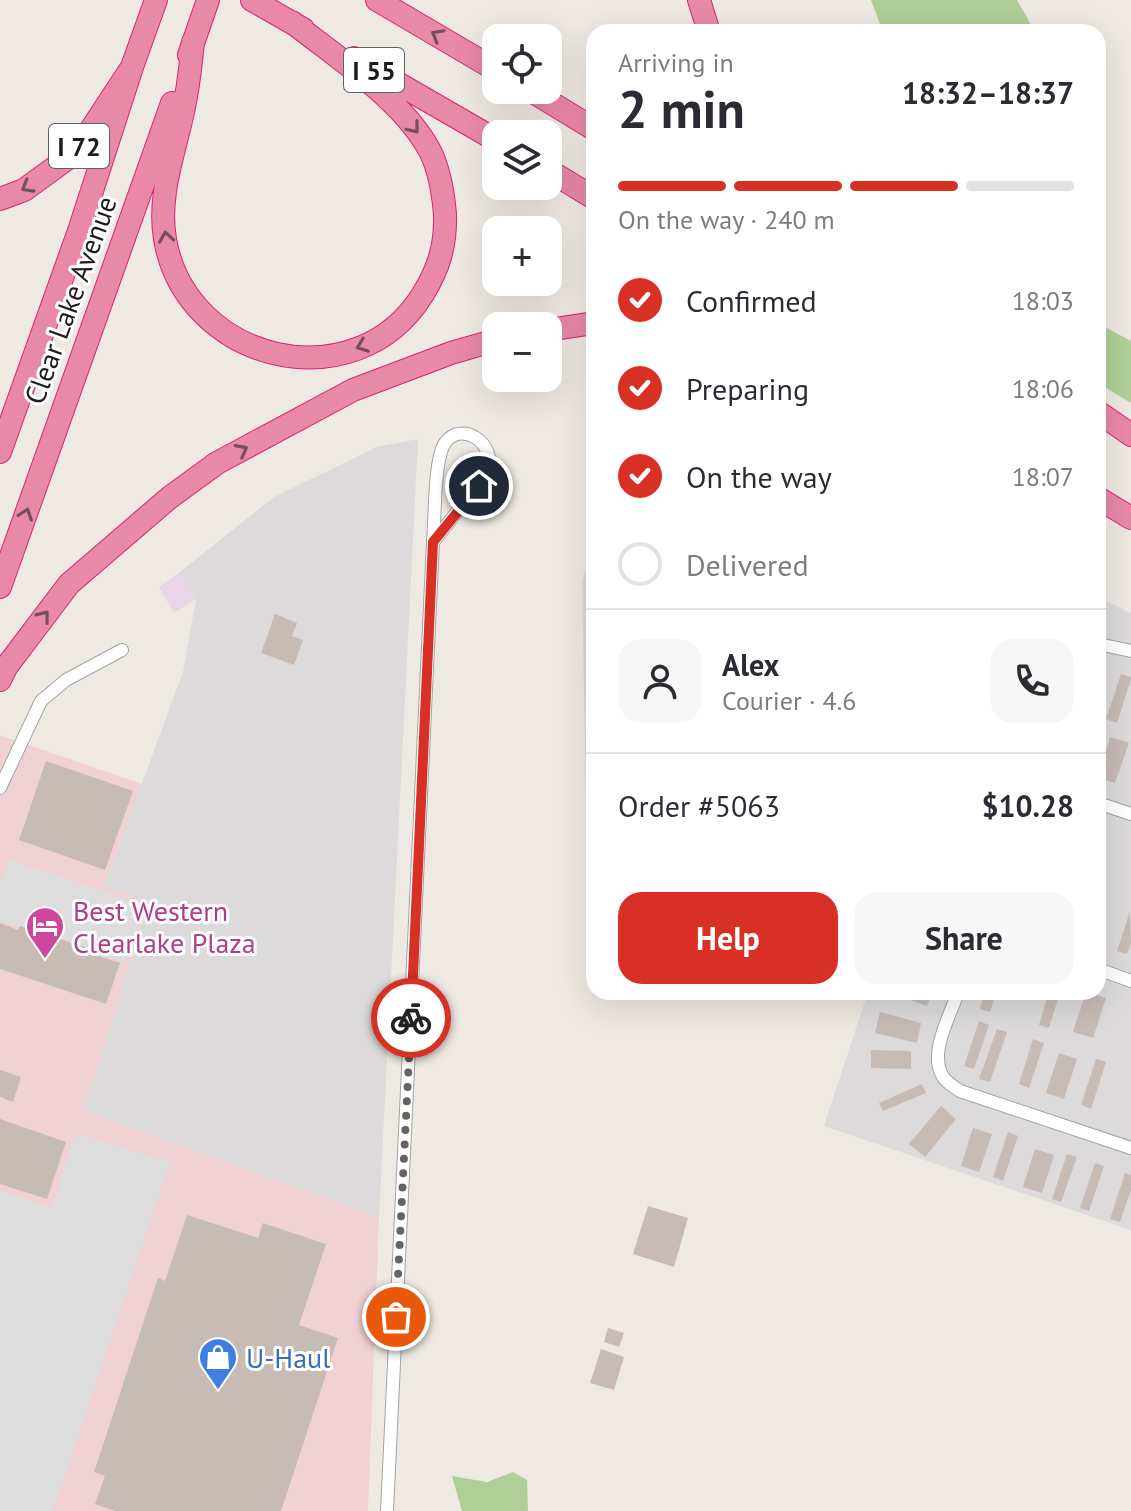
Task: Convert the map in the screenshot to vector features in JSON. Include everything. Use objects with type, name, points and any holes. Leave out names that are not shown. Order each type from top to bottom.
[{"type":"highway","points":[[208,0],[195,37],[185,103],[165,186],[165,239],[183,288],[197,309],[213,324],[244,343],[282,357],[326,357],[377,341],[400,323],[416,304],[435,274],[443,250],[444,198],[428,146],[398,108],[292,22]]},
{"type":"highway","name":"I 55","points":[[252,0],[482,132]]},
{"type":"highway","name":"I 55","points":[[377,0],[482,62]]},
{"type":"highway","points":[[699,0],[706,24]]},
{"type":"highway","name":"I 72","points":[[0,199],[24,190],[68,158],[96,124],[132,67],[153,6]]},
{"type":"highway","name":"Clear Lake Avenue","points":[[0,587],[195,37]]},
{"type":"highway","name":"Clear Lake Avenue","points":[[0,452],[80,228],[132,67]]},
{"type":"highway","points":[[553,104],[586,124]]},
{"type":"highway","points":[[562,179],[586,193]]},
{"type":"highway","points":[[562,328],[586,324]]},
{"type":"highway","points":[[0,680],[69,584],[169,498],[217,463],[353,390],[482,344]]},
{"type":"highway","points":[[1106,418],[1131,435]]},
{"type":"highway","points":[[1106,433],[1131,448]]},
{"type":"highway","points":[[1106,503],[1131,518]]},
{"type":"street","points":[[387,1511],[433,542],[440,453],[447,440],[458,434],[470,435],[490,452],[492,462],[489,472],[433,542]]},
{"type":"street","points":[[1106,646],[1131,651]]},
{"type":"street","points":[[0,788],[41,701],[66,680],[122,650]]},
{"type":"street","points":[[1106,806],[1131,814]]},
{"type":"street","points":[[1106,972],[1131,981]]},
{"type":"street","points":[[956,1000],[938,1056],[941,1074],[960,1091],[1131,1148]]},
{"type":"shaded area","points":[[418,439],[379,1217],[84,1111],[149,903],[104,886],[183,672],[196,599],[180,572],[274,497],[377,447]]},
{"type":"shaded area","points":[[586,568],[586,801],[582,580]]},
{"type":"shaded area","points":[[180,572],[196,599],[174,613],[159,587]]},
{"type":"shaded area","points":[[1106,601],[1131,613],[1131,1230],[824,1126],[865,1000],[1106,1000]]},
{"type":"shaded area","points":[[0,735],[142,784],[104,886],[149,902],[84,1111],[379,1217],[368,1511],[0,1511]]},
{"type":"shaded area","points":[[9,860],[145,905],[125,963],[0,921],[0,884]]},
{"type":"shaded area","points":[[75,1133],[170,1162],[53,1511],[0,1511],[0,1191],[52,1208]]},
{"type":"green space","points":[[871,0],[1017,0],[1030,24],[880,24]]},
{"type":"green space","points":[[1106,328],[1131,341],[1131,403],[1106,388]]},
{"type":"green space","points":[[513,1472],[527,1480],[528,1511],[462,1511],[452,1476],[487,1482]]},
{"type":"building","points":[[275,614],[297,623],[292,636],[303,640],[294,665],[261,653]]},
{"type":"building","points":[[1121,674],[1131,679],[1117,723],[1106,719]]},
{"type":"building","points":[[1110,737],[1129,743],[1115,783],[1106,780],[1106,751]]},
{"type":"building","points":[[46,761],[133,791],[105,870],[19,840]]},
{"type":"building","points":[[1130,911],[1131,943],[1127,954],[1117,951]]},
{"type":"building","points":[[0,923],[18,930],[20,926],[88,948],[87,952],[120,963],[106,1004],[0,969]]},
{"type":"building","points":[[910,1000],[929,1000],[927,1006]]},
{"type":"building","points":[[983,1000],[994,1000],[990,1012],[980,1009]]},
{"type":"building","points":[[1047,1000],[1058,1000],[1049,1028],[1039,1025]]},
{"type":"building","points":[[1083,1000],[1105,1000],[1093,1038],[1073,1032]]},
{"type":"building","points":[[880,1012],[921,1023],[917,1043],[875,1033]]},
{"type":"building","points":[[979,1021],[989,1025],[974,1069],[964,1066]]},
{"type":"building","points":[[997,1029],[1007,1032],[990,1082],[979,1079]]},
{"type":"building","points":[[1033,1039],[1044,1043],[1029,1088],[1019,1084]]},
{"type":"building","points":[[871,1050],[911,1051],[911,1069],[871,1068]]},
{"type":"building","points":[[1059,1053],[1077,1059],[1064,1099],[1046,1093]]},
{"type":"building","points":[[1096,1059],[1106,1062],[1091,1109],[1081,1105]]},
{"type":"building","points":[[0,1070],[21,1077],[13,1102],[0,1097]]},
{"type":"building","points":[[922,1084],[926,1093],[883,1111],[879,1103]]},
{"type":"building","points":[[941,1106],[956,1119],[925,1157],[909,1144]]},
{"type":"building","points":[[0,1119],[66,1142],[47,1199],[0,1184]]},
{"type":"building","points":[[973,1128],[992,1134],[979,1172],[961,1166]]},
{"type":"building","points":[[1008,1132],[1018,1136],[1003,1181],[993,1177]]},
{"type":"building","points":[[1035,1149],[1054,1155],[1042,1193],[1023,1187]]},
{"type":"building","points":[[1067,1154],[1077,1157],[1061,1202],[1052,1199]]},
{"type":"building","points":[[1095,1163],[1104,1166],[1089,1211],[1080,1208]]},
{"type":"building","points":[[1125,1173],[1131,1175],[1131,1190],[1120,1222],[1110,1219]]},
{"type":"building","points":[[648,1206],[688,1218],[674,1267],[633,1254]]},
{"type":"building","points":[[187,1215],[258,1238],[263,1223],[326,1244],[299,1325],[338,1338],[281,1511],[115,1511],[95,1504],[105,1476],[94,1472],[158,1278],[165,1281]]},
{"type":"building","points":[[608,1328],[624,1333],[619,1347],[604,1342]]},
{"type":"building","points":[[601,1349],[624,1357],[614,1390],[590,1383]]},
{"type":"way so far","points":[[396,1317],[411,1018]]},
{"type":"place","name":"Best Western Clearlake Plaza","points":[[45,960]]},
{"type":"place","name":"U-Haul","points":[[218,1391]]},
{"type":"route","points":[[411,1018],[433,542],[479,486]]}]
